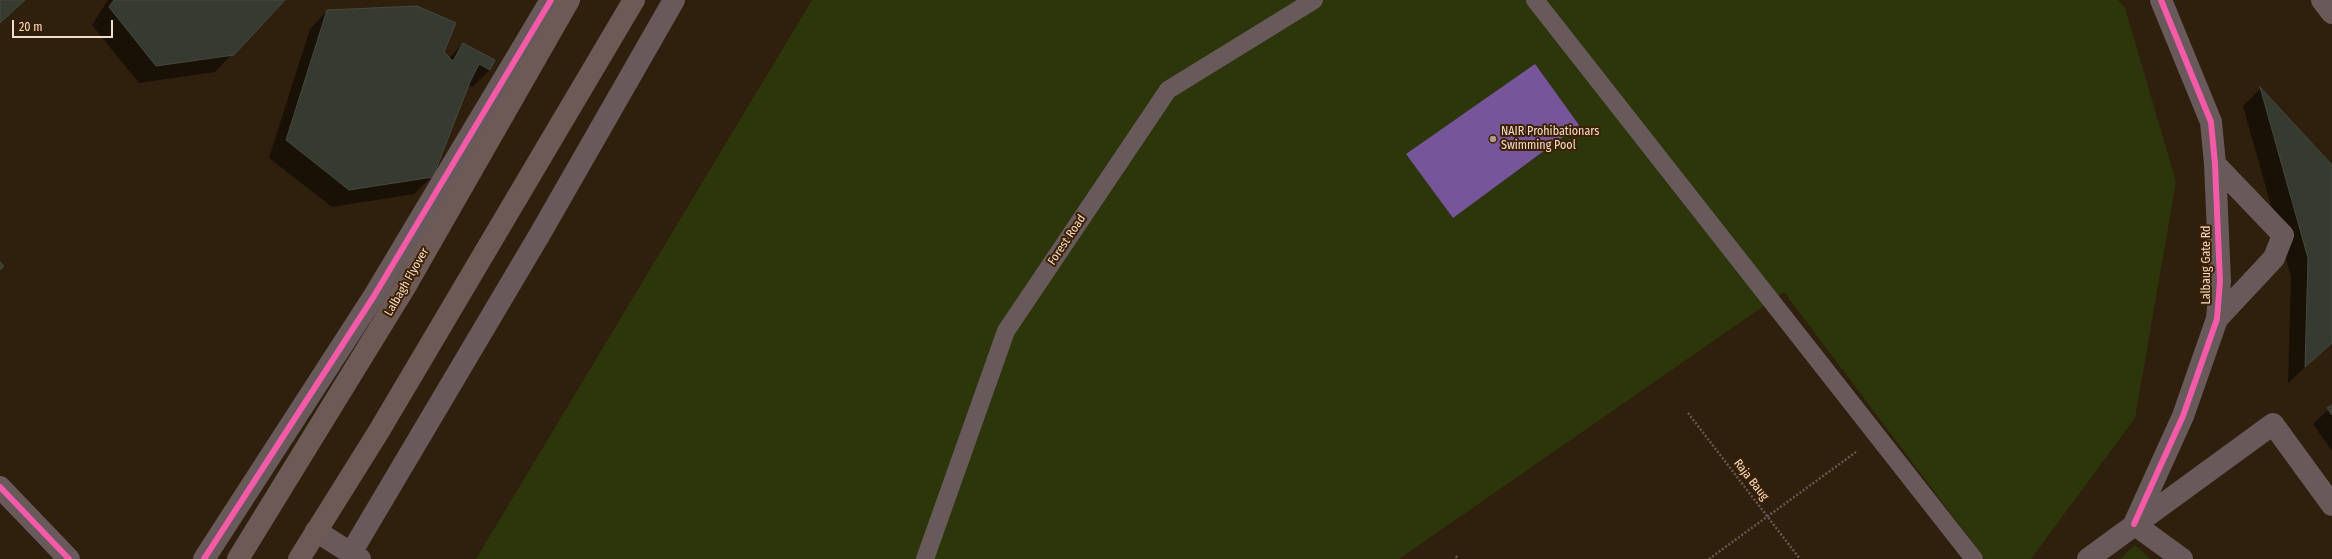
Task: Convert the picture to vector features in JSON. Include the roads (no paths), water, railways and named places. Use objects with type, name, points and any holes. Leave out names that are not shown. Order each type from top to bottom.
[{"type":"highway","name":"Lalbagh Flyover","points":[[238,559],[405,287],[569,0]]},
{"type":"highway","points":[[300,559],[379,431],[634,0]]},
{"type":"street","points":[[204,559],[374,296],[551,0]]},
{"type":"street","points":[[316,531],[355,556],[674,0]]},
{"type":"street","name":"Lalbaug Gate Rd","points":[[2134,524],[2183,416],[2217,319],[2220,281],[2215,164],[2210,122],[2161,0]]},
{"type":"street","points":[[2322,0],[2332,14]]},
{"type":"street","points":[[2215,164],[2283,235],[2274,258],[2217,319]]},
{"type":"street","points":[[2088,559],[2273,424],[2332,506]]},
{"type":"street","points":[[0,487],[70,559]]},
{"type":"street","points":[[2134,524],[2182,559]]},
{"type":"lane","name":"Forest Road","points":[[925,559],[1006,331],[1168,90],[1314,0]]},
{"type":"lane","points":[[1536,0],[1974,559]]},
{"type":"place","name":"NAIR Prohibationars Swimming Pool","points":[[1493,139]]}]
